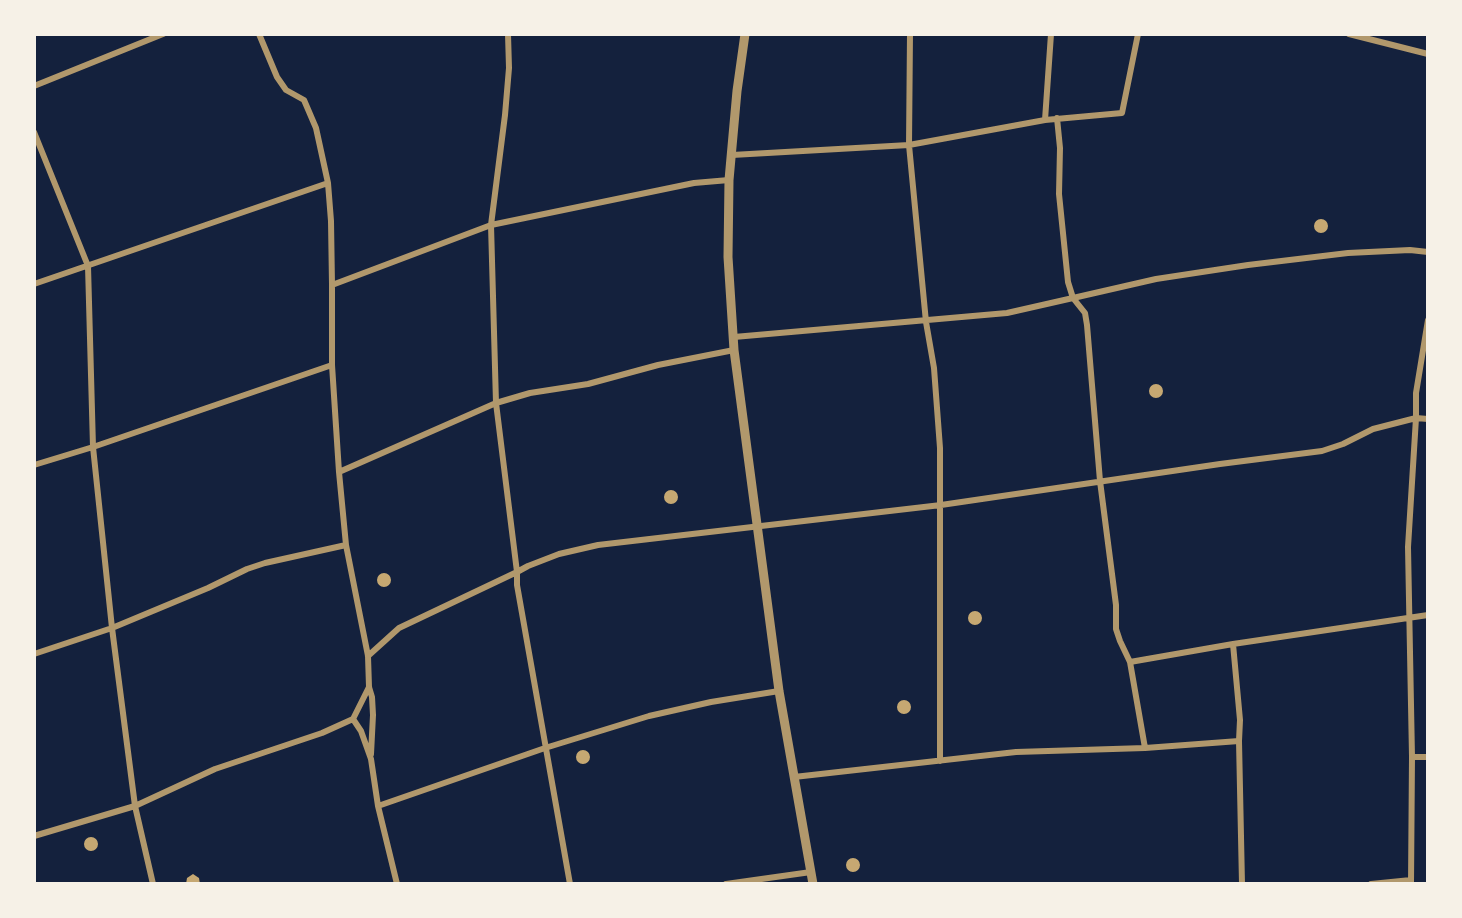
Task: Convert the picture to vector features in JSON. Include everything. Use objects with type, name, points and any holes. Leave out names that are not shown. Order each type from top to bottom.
[{"type":"street","points":[[34,86],[163,34]]},
{"type":"street","points":[[259,34],[277,77],[286,90],[304,100],[316,128],[328,183],[331,221],[332,365],[339,472],[346,545],[368,656],[369,687],[374,714],[371,759]]},
{"type":"street","points":[[508,34],[505,115],[491,225],[496,403],[518,585],[570,884]]},
{"type":"street","points":[[745,34],[729,180],[728,256],[735,350],[779,691],[813,884]]},
{"type":"street","points":[[910,34],[909,145],[926,322],[938,403],[940,761]]},
{"type":"street","points":[[1045,120],[1051,34]]},
{"type":"street","points":[[732,155],[909,145],[1057,118],[1122,113],[1137,34]]},
{"type":"street","points":[[1349,34],[1428,54]]},
{"type":"street","points":[[1057,118],[1060,148],[1059,194],[1068,282],[1073,298],[1084,313],[1087,325],[1100,481],[1116,605],[1116,629],[1130,662],[1145,748]]},
{"type":"street","points":[[34,132],[88,266],[93,447],[112,628],[135,806],[153,884]]},
{"type":"street","points":[[332,285],[491,225],[694,183],[729,180]]},
{"type":"street","points":[[34,284],[328,183]]},
{"type":"street","points":[[734,337],[926,322],[1007,313],[1156,279],[1248,265],[1348,253],[1410,250],[1428,252]]},
{"type":"street","points":[[1371,884],[1411,882],[1412,757],[1408,547],[1416,393],[1428,320]]},
{"type":"street","points":[[339,472],[496,403],[530,393],[588,384],[658,365],[735,350]]},
{"type":"street","points":[[34,465],[332,365]]},
{"type":"street","points":[[368,656],[399,628],[559,554],[598,545],[940,505],[1322,451],[1343,444],[1373,429],[1416,418],[1428,419]]},
{"type":"street","points":[[34,654],[112,628],[247,569],[346,545]]},
{"type":"street","points":[[1130,662],[1428,615]]},
{"type":"street","points":[[1233,644],[1240,720],[1242,884]]},
{"type":"street","points":[[34,836],[135,806],[215,769],[322,733],[353,719],[369,687]]},
{"type":"street","points":[[378,806],[545,748],[649,716],[711,702],[779,691]]},
{"type":"street","points":[[353,719],[361,731],[371,759],[378,806],[397,884]]},
{"type":"street","points":[[794,777],[1016,752],[1145,748],[1239,741]]},
{"type":"street","points":[[1412,757],[1428,757]]},
{"type":"street","points":[[726,884],[812,872]]},
{"type":"building","points":[[1318,219],[1324,219],[1328,226],[1324,233],[1318,233],[1314,229],[1314,223]]},
{"type":"building","points":[[1153,384],[1159,384],[1163,391],[1159,398],[1153,398],[1149,394],[1149,388]]},
{"type":"building","points":[[668,490],[674,490],[678,497],[674,504],[668,504],[664,500],[664,494]]},
{"type":"building","points":[[381,573],[387,573],[391,580],[387,587],[381,587],[377,583],[377,577]]},
{"type":"building","points":[[972,611],[978,611],[982,618],[978,625],[972,625],[968,621],[968,615]]},
{"type":"building","points":[[901,700],[907,700],[911,707],[907,714],[901,714],[897,710],[897,704]]},
{"type":"building","points":[[580,750],[586,750],[590,757],[586,764],[580,764],[576,760],[576,754]]},
{"type":"building","points":[[88,837],[94,837],[98,844],[94,851],[88,851],[84,847],[84,841]]},
{"type":"building","points":[[850,858],[856,858],[860,865],[856,872],[850,872],[846,868],[846,862]]},
{"type":"building","points":[[193,874],[199,878],[200,884],[186,884],[187,878]]}]
